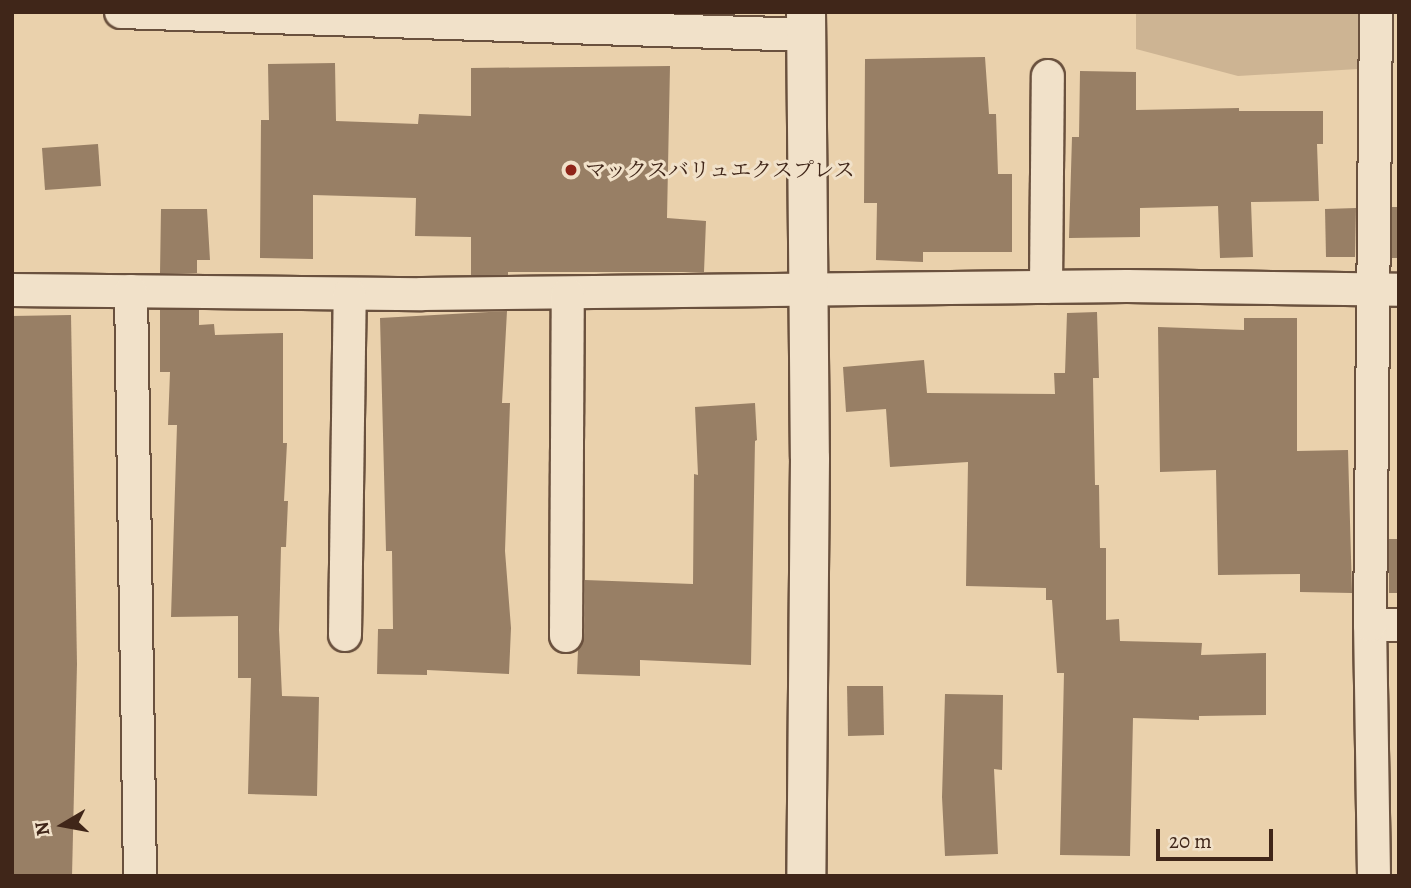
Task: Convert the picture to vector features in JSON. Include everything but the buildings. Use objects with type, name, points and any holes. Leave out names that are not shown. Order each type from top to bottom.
[{"type":"street","points":[[121,12],[807,24],[809,291],[806,876]]},
{"type":"street","points":[[1374,876],[1384,625],[1386,290],[1376,12]]},
{"type":"street","points":[[1046,287],[1048,76]]},
{"type":"street","points":[[12,290],[568,294],[1046,287],[1386,290]]},
{"type":"street","points":[[131,291],[140,876]]},
{"type":"street","points":[[345,635],[350,294]]},
{"type":"street","points":[[566,636],[568,294]]},
{"type":"shaded area","points":[[1136,12],[1358,12],[1358,69],[1238,76],[1136,49]]},
{"type":"place","name":"マックスバリュエクスプレス","points":[[571,170]]}]
